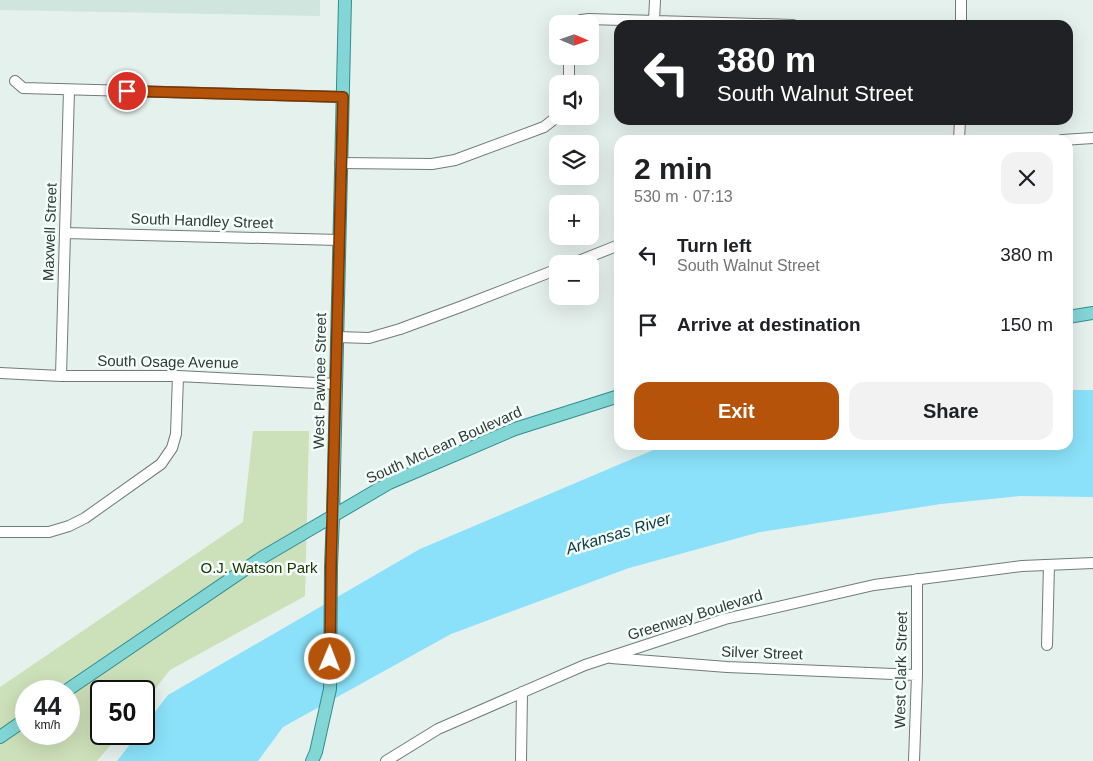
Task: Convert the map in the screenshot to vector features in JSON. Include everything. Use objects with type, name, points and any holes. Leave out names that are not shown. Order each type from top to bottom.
[{"type":"main road","name":"West Pawnee Street","points":[[314,756],[330,689],[331,566],[345,0]]},
{"type":"main road","points":[[1073,316],[1093,313]]},
{"type":"main road","name":"South McLean Boulevard","points":[[80,681],[263,557],[389,483],[515,429],[614,398]]},
{"type":"main road","points":[[0,737],[15,727]]},
{"type":"street","points":[[654,20],[655,0]]},
{"type":"street","points":[[961,0],[961,20]]},
{"type":"street","points":[[599,19],[622,20]]},
{"type":"street","points":[[15,81],[23,88],[343,97]]},
{"type":"street","name":"Maxwell Street","points":[[61,376],[68,90]]},
{"type":"street","points":[[340,163],[432,164],[455,160],[544,127],[549,123]]},
{"type":"street","points":[[1073,139],[1093,138]]},
{"type":"street","name":"South Handley Street","points":[[65,232],[339,240]]},
{"type":"street","points":[[594,255],[614,247]]},
{"type":"street","points":[[337,337],[369,338],[400,329],[549,272]]},
{"type":"street","name":"South Osage Avenue","points":[[0,373],[61,376],[178,376],[336,384]]},
{"type":"street","points":[[0,532],[43,533],[60,530],[85,518],[161,464],[172,448],[176,434],[178,376]]},
{"type":"street","name":"Greenway Boulevard","points":[[386,761],[438,729],[585,665],[725,619],[874,585],[1022,566],[1093,563]]},
{"type":"street","points":[[1048,645],[1050,565]]},
{"type":"street","name":"West Clark Street","points":[[914,761],[917,674],[917,579]]},
{"type":"street","name":"Silver Street","points":[[607,658],[707,666],[917,674]]},
{"type":"street","points":[[521,761],[522,692]]},
{"type":"shaded area","points":[[0,0],[320,0],[320,16],[0,10]]},
{"type":"green space","name":"O.J. Watson Park","points":[[253,431],[309,431],[305,596],[170,670],[155,689],[155,680],[90,680],[90,745],[111,745],[97,761],[0,761],[0,687],[243,522]]},
{"type":"water","name":"Arkansas River","points":[[1073,390],[1093,390],[1093,497],[1020,496],[941,504],[760,532],[629,568],[451,634],[283,727],[258,761],[117,761],[129,745],[155,745],[155,712],[168,695],[420,549],[653,450],[1073,450]]},
{"type":"route","points":[[127,91],[343,97],[330,659]]}]
